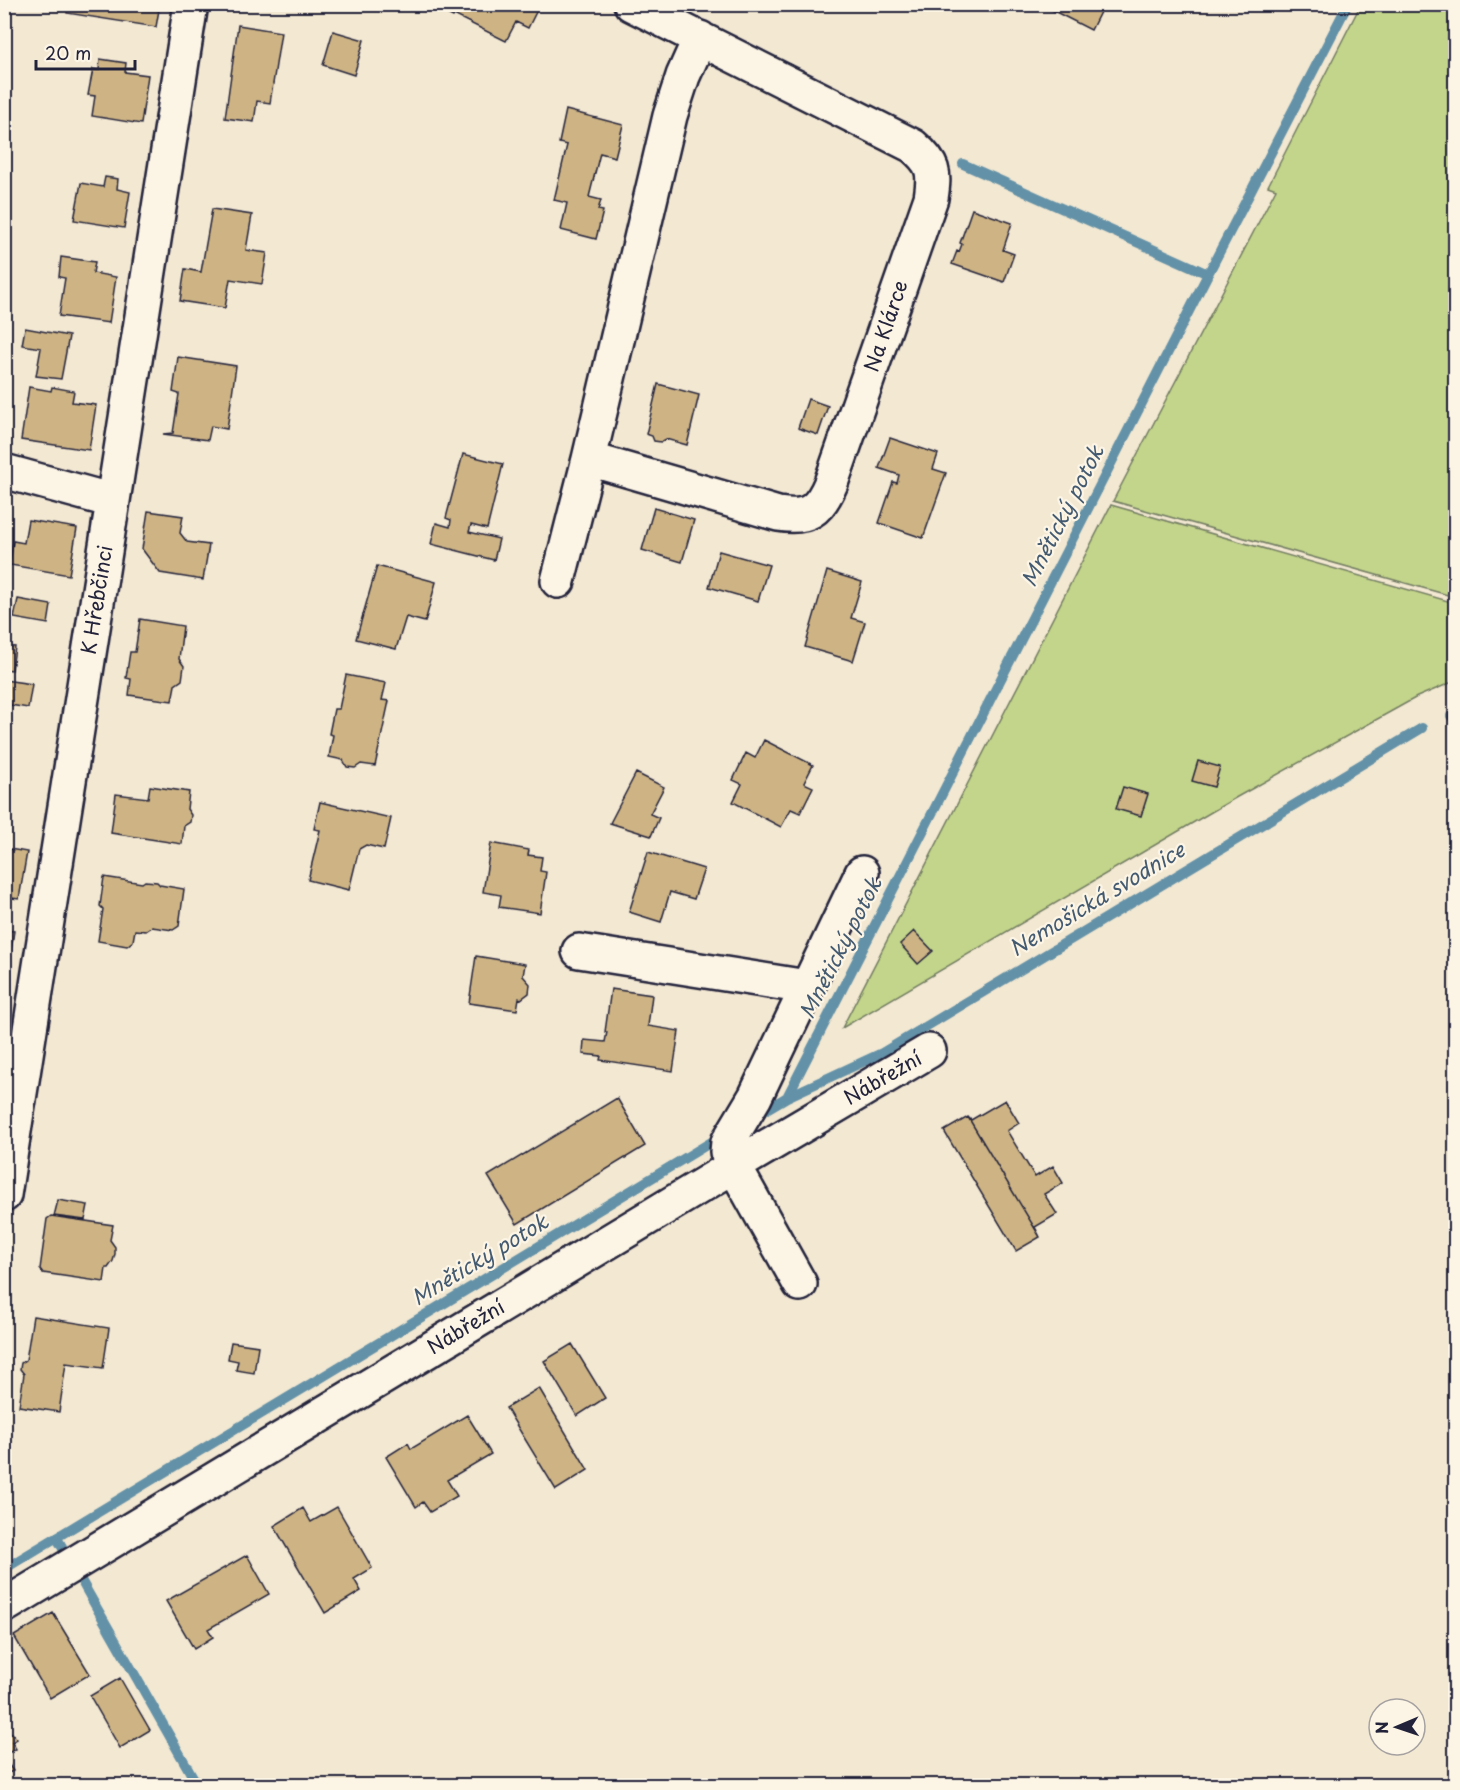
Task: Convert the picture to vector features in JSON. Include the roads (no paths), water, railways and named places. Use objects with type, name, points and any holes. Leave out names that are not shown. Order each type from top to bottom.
[{"type":"street","name":"K Hřebčinci","points":[[4,1195],[191,4]]},
{"type":"street","name":"Na Klárce","points":[[589,459],[778,514],[801,516],[819,506],[831,483],[931,198],[933,183],[933,169],[925,156],[913,146],[631,4]]},
{"type":"street","points":[[558,581],[670,116],[683,76],[700,39]]},
{"type":"street","points":[[4,471],[112,501]]},
{"type":"street","points":[[800,1284],[734,1166],[727,1152],[728,1142],[755,1097],[862,873]]},
{"type":"street","points":[[579,951],[807,987]]},
{"type":"street","name":"Nábřežní","points":[[4,1606],[929,1051]]},
{"type":"waterway","name":"Mnětický potok","points":[[755,1116],[787,1097],[1348,4]]},
{"type":"waterway","points":[[963,164],[1208,274]]},
{"type":"waterway","name":"Nemošická svodnice","points":[[1451,716],[1456,715]]},
{"type":"waterway","name":"Nemošická svodnice","points":[[787,1097],[882,1053],[1422,728]]},
{"type":"waterway","name":"Mnětický potok","points":[[4,1569],[723,1135]]},
{"type":"waterway","points":[[57,1538],[198,1786]]}]
